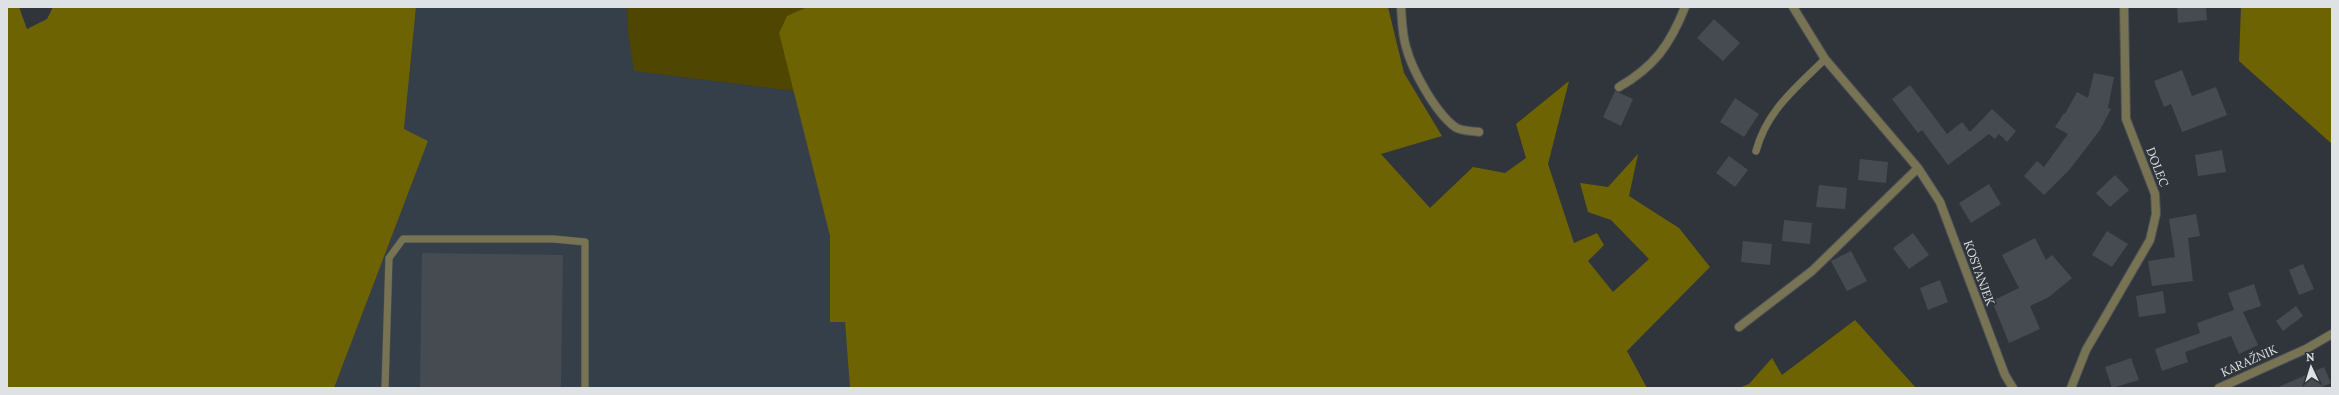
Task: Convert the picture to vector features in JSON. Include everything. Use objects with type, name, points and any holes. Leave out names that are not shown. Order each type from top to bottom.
[{"type":"street","points":[[1401,7],[1406,46],[1412,63],[1425,89],[1437,107],[1456,128],[1479,132]]},
{"type":"street","points":[[1619,87],[1642,74],[1660,54],[1685,7]]},
{"type":"street","name":"KOSTANJEK","points":[[1793,7],[1825,59],[1918,168],[1940,202],[1997,355],[2005,375],[2013,388]]},
{"type":"street","name":"DOLEC","points":[[2071,388],[2086,350],[2150,240],[2156,214],[2155,194],[2126,119],[2124,7]]},
{"type":"street","points":[[1739,327],[1812,271],[1918,168]]},
{"type":"street","name":"KARAŽNIK","points":[[2219,388],[2306,349],[2332,334]]},
{"type":"lane","points":[[1756,151],[1760,134],[1775,108],[1825,59]]},
{"type":"lane","points":[[385,388],[389,258],[403,239],[554,239],[585,242],[585,388]]},
{"type":"shaded area","points":[[7,7],[19,7],[27,29],[47,19],[53,7],[416,7],[404,129],[428,141],[334,388],[7,388]]},
{"type":"shaded area","points":[[416,7],[627,7],[628,33],[635,71],[794,91],[830,236],[830,322],[845,322],[850,388],[334,388],[428,141],[404,129]]},
{"type":"shaded area","points":[[627,7],[807,7],[787,16],[779,33],[794,91],[634,71],[628,33]]},
{"type":"shaded area","points":[[807,7],[1388,7],[1404,73],[1442,136],[1381,154],[1430,208],[1473,167],[1505,173],[1526,158],[1516,124],[1569,81],[1548,164],[1574,243],[1597,233],[1604,245],[1588,261],[1613,292],[1649,259],[1611,220],[1588,212],[1580,183],[1608,187],[1638,154],[1629,196],[1679,228],[1710,267],[1627,351],[1647,388],[850,388],[845,322],[830,322],[830,236],[779,33],[787,16]]},
{"type":"shaded area","points":[[2241,7],[2332,7],[2332,144],[2239,61]]},
{"type":"shaded area","points":[[1855,320],[1916,388],[1739,388],[1749,384],[1772,358],[1782,375]]},
{"type":"building","points":[[2177,7],[2206,7],[2207,20],[2178,23]]},
{"type":"building","points":[[1714,19],[1740,43],[1723,61],[1697,38]]},
{"type":"building","points":[[2182,70],[2192,96],[2216,87],[2227,115],[2182,132],[2171,104],[2164,107],[2154,81]]},
{"type":"building","points":[[2094,73],[2114,77],[2108,108],[2111,109],[2100,130],[2070,169],[2044,195],[2024,176],[2037,161],[2044,167],[2068,134],[2055,127],[2064,113],[2065,114],[2077,92],[2088,98]]},
{"type":"building","points":[[1910,85],[1947,134],[1962,122],[1970,132],[1992,109],[2016,131],[2007,142],[1999,134],[1995,139],[1989,134],[1948,165],[1922,130],[1918,133],[1892,99]]},
{"type":"building","points":[[1615,91],[1633,99],[1621,126],[1603,117]]},
{"type":"building","points":[[1735,98],[1759,114],[1744,137],[1720,122]]},
{"type":"building","points":[[2222,150],[2226,172],[2198,176],[2195,155]]},
{"type":"building","points":[[1729,156],[1748,170],[1735,187],[1716,173]]},
{"type":"building","points":[[1860,159],[1888,162],[1886,183],[1858,180]]},
{"type":"building","points":[[2115,175],[2129,190],[2110,207],[2096,193]]},
{"type":"building","points":[[1989,184],[2001,204],[1971,223],[1959,203]]},
{"type":"building","points":[[1819,185],[1847,188],[1845,209],[1816,207]]},
{"type":"building","points":[[2196,214],[2200,236],[2188,238],[2193,281],[2152,286],[2148,261],[2175,257],[2169,219]]},
{"type":"building","points":[[1784,220],[1812,223],[1810,244],[1782,241]]},
{"type":"building","points":[[2107,231],[2128,244],[2112,267],[2092,255]]},
{"type":"building","points":[[1913,233],[1929,255],[1909,269],[1893,248]]},
{"type":"building","points":[[2035,238],[2046,260],[2052,255],[2072,278],[2049,297],[2030,306],[2040,329],[2009,343],[1992,301],[2019,288],[2002,255]]},
{"type":"building","points":[[1743,241],[1772,244],[1770,265],[1741,262]]},
{"type":"building","points":[[1851,251],[1867,281],[1847,291],[1831,261]]},
{"type":"building","points":[[422,253],[563,255],[561,388],[420,388]]},
{"type":"building","points":[[2303,264],[2314,289],[2299,295],[2289,270]]},
{"type":"building","points":[[1940,280],[1948,302],[1928,310],[1920,288]]},
{"type":"building","points":[[2254,284],[2261,306],[2243,312],[2258,345],[2239,354],[2231,336],[2185,352],[2188,362],[2162,371],[2155,349],[2200,333],[2197,323],[2234,310],[2228,293]]},
{"type":"building","points":[[2163,291],[2166,313],[2139,317],[2136,296]]},
{"type":"building","points":[[2296,306],[2303,316],[2283,331],[2276,321]]},
{"type":"building","points":[[2131,358],[2139,380],[2112,388],[2105,367]]},
{"type":"building","points":[[2324,367],[2331,383],[2320,388],[2276,388]]}]
